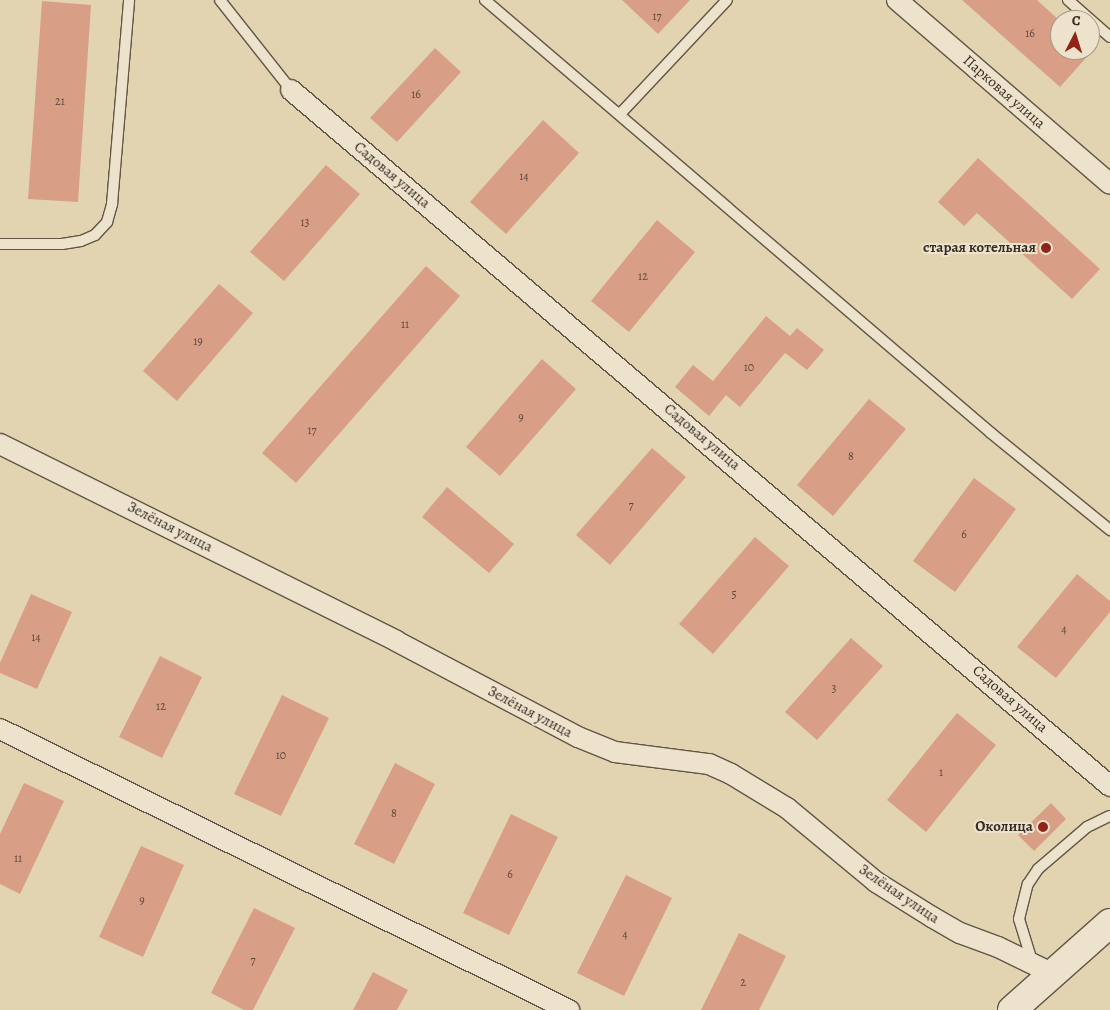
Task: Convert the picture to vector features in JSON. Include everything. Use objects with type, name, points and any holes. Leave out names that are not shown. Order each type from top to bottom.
[{"type":"main road","points":[[1012,1010],[1042,969],[1110,923]]},
{"type":"street","name":"Парковая улица","points":[[897,0],[1110,184]]},
{"type":"street","name":"Садовая улица","points":[[291,90],[1110,786]]},
{"type":"street","name":"Зелёная улица","points":[[0,444],[353,619],[578,737],[615,752],[709,764],[731,774],[786,808],[884,887],[960,933],[1042,969]]},
{"type":"street","points":[[0,729],[569,1010]]},
{"type":"lane","points":[[0,244],[62,244],[81,241],[95,235],[107,222],[112,204],[129,0]]},
{"type":"lane","points":[[220,0],[291,90]]},
{"type":"lane","points":[[485,0],[991,433],[1110,530]]},
{"type":"lane","points":[[620,114],[727,0]]},
{"type":"lane","points":[[1068,0],[1110,37]]},
{"type":"lane","points":[[1042,969],[1019,919],[1028,884],[1038,869],[1087,827],[1110,816]]},
{"type":"building","points":[[622,0],[690,0],[658,34]]},
{"type":"building","points":[[962,0],[1037,0],[1050,12],[1050,60],[1084,60],[1060,87]]},
{"type":"building","points":[[42,1],[91,5],[78,202],[28,199]]},
{"type":"building","points":[[435,48],[461,72],[397,142],[370,118]]},
{"type":"building","points":[[543,120],[579,153],[506,234],[470,202]]},
{"type":"building","name":"старая котельная","points":[[978,158],[1100,269],[1072,299],[977,213],[964,226],[938,202]]},
{"type":"building","points":[[326,165],[360,194],[284,281],[250,252]]},
{"type":"building","points":[[657,220],[695,252],[629,332],[591,301]]},
{"type":"building","points":[[426,266],[460,296],[296,483],[262,453]]},
{"type":"building","points":[[219,284],[253,313],[177,401],[143,371]]},
{"type":"building","points":[[766,316],[790,336],[797,328],[824,350],[807,370],[785,353],[740,407],[726,395],[709,416],[675,387],[693,365],[713,381]]},
{"type":"building","points":[[542,359],[576,389],[500,476],[466,447]]},
{"type":"building","points":[[869,399],[906,429],[833,516],[797,485]]},
{"type":"building","points":[[652,448],[686,477],[610,565],[576,535]]},
{"type":"building","points":[[974,478],[1016,509],[955,592],[913,561]]},
{"type":"building","points":[[447,487],[514,544],[489,573],[422,517]]},
{"type":"building","points":[[755,537],[789,566],[713,654],[679,624]]},
{"type":"building","points":[[1077,574],[1110,601],[1110,612],[1056,678],[1017,647]]},
{"type":"building","points":[[31,594],[72,612],[37,689],[0,673],[0,663]]},
{"type":"building","points":[[851,638],[883,666],[817,740],[785,712]]},
{"type":"building","points":[[160,656],[202,677],[162,758],[119,737]]},
{"type":"building","points":[[282,695],[329,718],[281,816],[234,794]]},
{"type":"building","points":[[957,713],[996,745],[926,832],[887,800]]},
{"type":"building","points":[[395,763],[435,784],[394,864],[354,844]]},
{"type":"building","points":[[24,783],[64,801],[20,894],[0,884],[0,834]]},
{"type":"building","points":[[1051,803],[1066,819],[1034,851],[1018,835]]},
{"type":"building","points":[[511,814],[558,837],[509,935],[463,913]]},
{"type":"building","points":[[141,846],[184,865],[143,957],[99,937]]},
{"type":"building","points":[[626,875],[672,898],[624,996],[577,973]]},
{"type":"building","points":[[254,908],[295,928],[253,1010],[244,1010],[211,993]]},
{"type":"building","points":[[739,933],[786,956],[759,1010],[701,1010]]},
{"type":"building","points":[[373,972],[408,990],[397,1010],[353,1010]]},
{"type":"place","name":"старая котельная","points":[[1046,248]]},
{"type":"place","name":"Околица","points":[[1043,827]]}]
